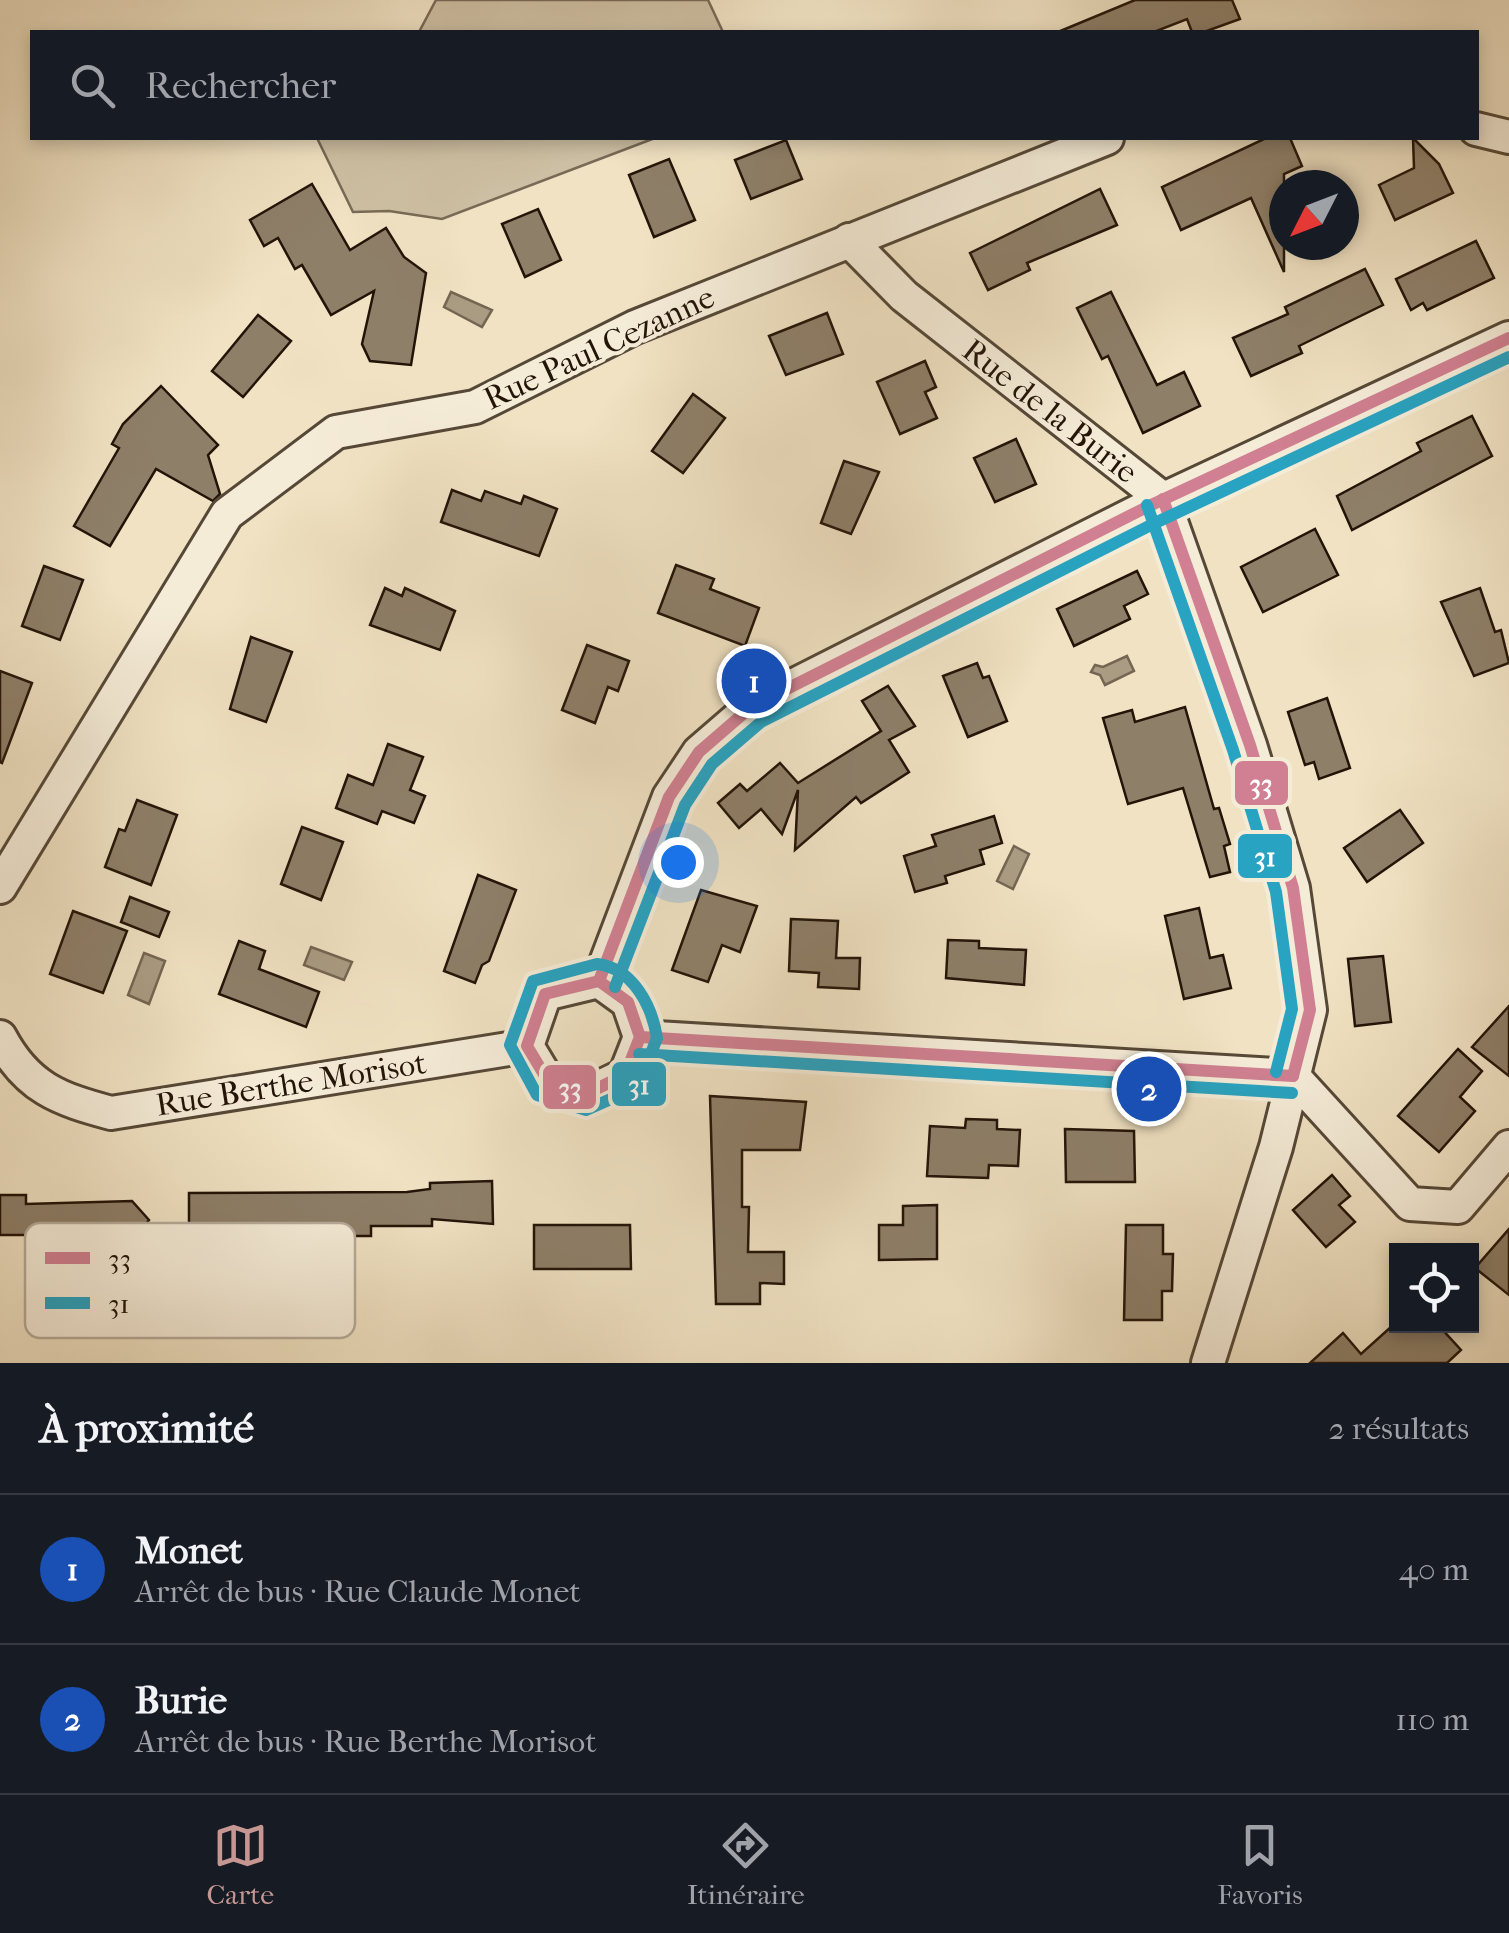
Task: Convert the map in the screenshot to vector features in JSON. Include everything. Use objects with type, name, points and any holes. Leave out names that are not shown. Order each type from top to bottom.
[{"type":"street","points":[[1479,130],[1509,137]]},
{"type":"street","name":"Rue Paul Cezanne","points":[[0,886],[226,514],[336,432],[476,406],[634,327],[1102,140]]},
{"type":"street","name":"Rue de la Burie","points":[[849,240],[904,296],[1163,499],[1250,745],[1293,888],[1310,1010],[1208,1363]]},
{"type":"street","points":[[599,981],[669,796],[699,752],[751,707],[1163,499],[1509,338]]},
{"type":"street","points":[[599,981],[628,1002],[640,1037],[624,1075],[588,1093],[548,1080],[527,1046],[545,994],[599,981]]},
{"type":"street","name":"Rue Berthe Morisot","points":[[0,1037],[12,1059],[56,1098],[111,1113],[527,1046]]},
{"type":"street","points":[[640,1037],[1293,1076],[1410,1204],[1458,1206],[1509,1148]]},
{"type":"shaded area","points":[[436,0],[708,0],[722,30],[420,30]]},
{"type":"shaded area","points":[[318,140],[650,140],[442,219],[389,211],[353,212]]},
{"type":"shaded area","points":[[451,292],[492,310],[482,327],[444,307]]},
{"type":"shaded area","points":[[1127,656],[1134,671],[1105,685],[1100,675],[1091,672],[1095,665],[1103,667]]},
{"type":"shaded area","points":[[1014,846],[1029,854],[1013,889],[997,881]]},
{"type":"shaded area","points":[[311,947],[352,962],[344,980],[304,965]]},
{"type":"shaded area","points":[[144,953],[165,961],[149,1004],[128,995]]},
{"type":"building","points":[[1135,0],[1232,0],[1240,19],[1210,30],[1191,30],[1187,19],[1159,30],[1063,30]]},
{"type":"building","points":[[786,140],[802,179],[751,199],[735,160]]},
{"type":"building","points":[[1262,140],[1291,140],[1302,166],[1269,170],[1269,238],[1251,198],[1181,230],[1162,187]]},
{"type":"building","points":[[1415,140],[1439,164],[1453,193],[1395,220],[1379,185],[1414,168]]},
{"type":"building","points":[[669,159],[695,220],[654,237],[629,175]]},
{"type":"building","points":[[312,184],[350,250],[386,228],[404,257],[426,273],[411,365],[370,361],[362,344],[374,291],[331,315],[302,265],[295,269],[278,238],[264,246],[250,220]]},
{"type":"building","points":[[1100,189],[1117,225],[1027,263],[1030,270],[988,290],[970,253]]},
{"type":"building","points":[[538,209],[561,260],[525,277],[502,224]]},
{"type":"building","points":[[1476,241],[1494,278],[1427,310],[1423,303],[1411,310],[1396,279]]},
{"type":"building","points":[[1365,269],[1383,305],[1299,346],[1302,353],[1251,376],[1233,338],[1288,314],[1285,307]]},
{"type":"building","points":[[1111,292],[1157,385],[1184,372],[1200,406],[1143,433],[1108,356],[1102,359],[1077,308]]},
{"type":"building","points":[[827,313],[843,354],[786,375],[769,336]]},
{"type":"building","points":[[258,315],[291,341],[243,397],[212,371]]},
{"type":"building","points":[[925,361],[936,387],[925,392],[937,418],[900,434],[877,382]]},
{"type":"building","points":[[161,386],[218,445],[208,455],[220,494],[213,501],[156,469],[110,546],[74,526],[119,448],[112,444],[123,424]]},
{"type":"building","points":[[693,394],[725,418],[683,473],[652,451]]},
{"type":"building","points":[[1472,416],[1492,456],[1352,530],[1337,496],[1421,451],[1417,443]]},
{"type":"building","points":[[1016,439],[1036,484],[995,502],[974,458]]},
{"type":"building","points":[[844,461],[879,472],[851,534],[821,523]]},
{"type":"building","points":[[452,490],[481,501],[485,491],[521,504],[524,496],[557,509],[539,556],[441,522]]},
{"type":"building","points":[[1315,529],[1338,575],[1263,612],[1241,567]]},
{"type":"building","points":[[676,565],[714,579],[710,589],[759,608],[745,646],[658,613]]},
{"type":"building","points":[[44,566],[83,580],[60,640],[22,626]]},
{"type":"building","points":[[1137,571],[1148,594],[1124,606],[1130,619],[1074,646],[1057,609]]},
{"type":"building","points":[[385,588],[402,596],[405,588],[455,611],[440,650],[370,625]]},
{"type":"building","points":[[1480,588],[1495,632],[1501,630],[1509,663],[1474,676],[1441,602]]},
{"type":"building","points":[[251,637],[292,652],[266,722],[230,709]]},
{"type":"building","points":[[587,645],[629,661],[618,691],[608,687],[595,723],[562,710]]},
{"type":"building","points":[[977,663],[983,678],[989,676],[1007,721],[968,737],[943,676]]},
{"type":"building","points":[[0,671],[32,683],[2,763],[0,762]]},
{"type":"building","points":[[888,686],[915,726],[889,740],[909,772],[861,803],[856,797],[795,850],[798,790],[782,834],[761,809],[739,828],[718,803],[740,784],[747,791],[780,763],[798,783],[881,731],[862,701]]},
{"type":"building","points":[[1327,698],[1350,768],[1319,779],[1314,762],[1305,765],[1288,712]]},
{"type":"building","points":[[1185,707],[1214,809],[1219,808],[1230,844],[1224,846],[1230,872],[1210,877],[1183,788],[1128,804],[1103,718],[1132,710],[1135,722]]},
{"type":"building","points":[[388,744],[423,757],[410,790],[425,796],[414,823],[382,811],[377,824],[336,808],[348,775],[373,785]]},
{"type":"building","points":[[137,800],[177,815],[151,885],[105,867],[119,829],[125,831]]},
{"type":"building","points":[[1400,810],[1423,843],[1367,882],[1344,848]]},
{"type":"building","points":[[994,816],[1002,843],[980,850],[984,864],[945,876],[947,883],[915,892],[904,856],[936,846],[932,835]]},
{"type":"building","points":[[302,827],[343,842],[321,900],[281,884]]},
{"type":"building","points":[[478,875],[516,890],[489,961],[482,965],[475,983],[444,971]]},
{"type":"building","points":[[701,890],[757,906],[740,952],[722,945],[708,982],[672,970]]},
{"type":"building","points":[[130,897],[169,912],[159,937],[121,922]]},
{"type":"building","points":[[1199,908],[1210,958],[1223,955],[1231,988],[1184,999],[1165,916]]},
{"type":"building","points":[[73,911],[127,931],[103,993],[50,974]]},
{"type":"building","points":[[791,919],[838,921],[836,958],[860,958],[859,989],[818,987],[819,973],[789,971]]},
{"type":"building","points":[[948,940],[979,941],[979,948],[1026,950],[1024,985],[946,978]]},
{"type":"building","points":[[239,941],[265,951],[259,969],[319,992],[306,1027],[219,994]]},
{"type":"building","points":[[1383,956],[1391,1022],[1355,1026],[1348,959]]},
{"type":"building","points":[[1509,1006],[1509,1076],[1472,1047]]},
{"type":"building","points":[[1458,1049],[1482,1071],[1460,1097],[1475,1111],[1439,1152],[1398,1116]]},
{"type":"building","points":[[710,1096],[806,1102],[800,1150],[742,1150],[742,1207],[749,1207],[748,1252],[784,1252],[784,1284],[760,1283],[760,1304],[716,1304]]},
{"type":"building","points":[[966,1119],[997,1120],[997,1129],[1020,1130],[1018,1166],[989,1165],[988,1178],[927,1176],[930,1126],[965,1128]]},
{"type":"building","points":[[1065,1129],[1134,1131],[1135,1182],[1066,1182]]},
{"type":"building","points":[[1332,1175],[1350,1196],[1339,1205],[1355,1222],[1326,1247],[1293,1210]]},
{"type":"building","points":[[492,1181],[493,1224],[432,1219],[432,1226],[371,1226],[371,1236],[355,1236],[355,1223],[189,1223],[189,1193],[407,1192],[430,1189],[430,1183]]},
{"type":"building","points":[[0,1195],[26,1195],[26,1204],[132,1201],[149,1220],[25,1223],[25,1235],[0,1235]]},
{"type":"building","points":[[937,1205],[937,1259],[879,1260],[879,1225],[903,1225],[903,1206]]},
{"type":"building","points":[[534,1225],[630,1225],[631,1269],[534,1269]]},
{"type":"building","points":[[1126,1225],[1163,1225],[1163,1254],[1173,1254],[1172,1291],[1162,1291],[1162,1320],[1124,1320]]},
{"type":"building","points":[[1509,1229],[1509,1295],[1479,1271],[1479,1263]]},
{"type":"building","points":[[1389,1329],[1389,1333],[1445,1333],[1461,1350],[1447,1363],[1310,1363],[1343,1333],[1361,1354]]},
{"type":"transit line","name":"33","points":[[599,981],[669,797],[699,752],[751,707],[1147,507],[1509,338]]},
{"type":"transit line","name":"31","points":[[615,987],[685,805],[712,764],[761,722],[1155,523],[1509,357]]},
{"type":"transit line","name":"33","points":[[1163,499],[1250,745],[1293,888],[1310,1010],[1293,1076]]},
{"type":"transit line","name":"31","points":[[1147,505],[1233,750],[1276,892],[1292,1009],[1276,1072]]},
{"type":"transit line","name":"31","points":[[597,964],[621,973],[639,990],[657,1038],[638,1087],[586,1110],[537,1095],[510,1045],[533,981],[597,964]]},
{"type":"transit line","name":"33","points":[[599,981],[628,1002],[640,1037],[625,1075],[588,1093],[548,1081],[527,1046],[545,994],[599,981]]},
{"type":"transit line","name":"33","points":[[640,1037],[1293,1076]]},
{"type":"transit line","name":"31","points":[[639,1054],[1292,1093]]},
{"type":"place","name":"Monet","points":[[754,681]]},
{"type":"place","name":"Burie","points":[[1149,1089]]}]
